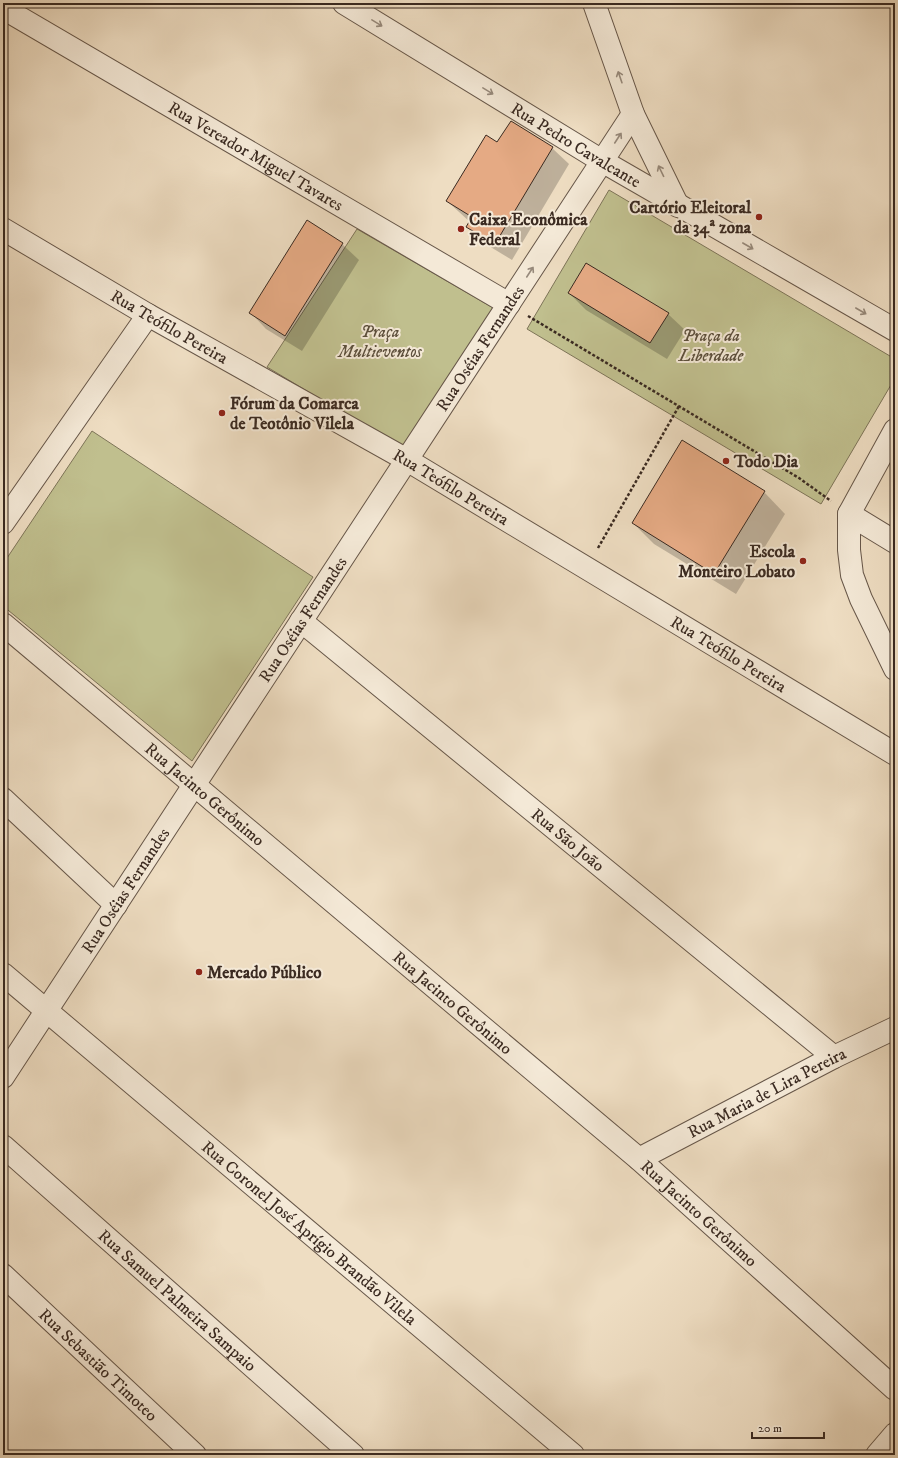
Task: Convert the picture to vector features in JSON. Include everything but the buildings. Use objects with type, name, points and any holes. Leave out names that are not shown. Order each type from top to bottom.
[{"type":"street","name":"Rua Pedro Cavalcante","points":[[344,3],[602,161],[895,330]]},
{"type":"street","points":[[594,3],[633,114],[678,206]]},
{"type":"street","name":"Rua Vereador Miguel Tavares","points":[[3,8],[509,304]]},
{"type":"street","name":"Rua Oséias Fernandes","points":[[3,1077],[633,114]]},
{"type":"street","name":"Rua Teófilo Pereira","points":[[3,229],[148,315],[407,460],[895,754]]},
{"type":"street","points":[[3,523],[148,315]]},
{"type":"street","points":[[895,430],[849,514],[848,550],[852,575],[861,600],[895,669]]},
{"type":"street","points":[[849,514],[895,542]]},
{"type":"street","name":"Rua São João","points":[[301,621],[834,1057]]},
{"type":"street","name":"Rua Jacinto Gerônimo","points":[[3,624],[639,1159],[895,1389]]},
{"type":"street","points":[[3,799],[116,905]]},
{"type":"street","name":"Rua Coronel José Aprígio Brandão Vilela","points":[[3,974],[573,1455]]},
{"type":"street","name":"Rua Maria de Lira Pereira","points":[[639,1159],[834,1057],[895,1028]]},
{"type":"street","name":"Rua Samuel Palmeira Sampaio","points":[[3,1146],[353,1455]]},
{"type":"street","name":"Rua Sebastião Timoteo","points":[[3,1275],[195,1455]]},
{"type":"street","points":[[877,1455],[895,1434]]},
{"type":"path","points":[[509,304],[800,478],[849,514]]},
{"type":"path","points":[[587,569],[679,406]]},
{"type":"green space","name":"Praça da Liberdade","points":[[609,190],[895,359],[895,378],[821,504],[527,329]]},
{"type":"green space","name":"Praça Multieventos","points":[[357,229],[495,309],[405,450],[267,367]]},
{"type":"green space","points":[[92,431],[313,577],[192,761],[3,606],[3,564]]},
{"type":"place","name":"Cartório Eleitoral da 34ª zona","points":[[759,217]]},
{"type":"place","name":"Caixa Econômica Federal","points":[[461,229]]},
{"type":"place","name":"Fórum da Comarca de Teotônio Vilela","points":[[222,413]]},
{"type":"place","name":"Todo Dia","points":[[726,461]]},
{"type":"place","name":"Escola Monteiro Lobato","points":[[803,561]]},
{"type":"place","name":"Mercado Público","points":[[199,972]]}]
